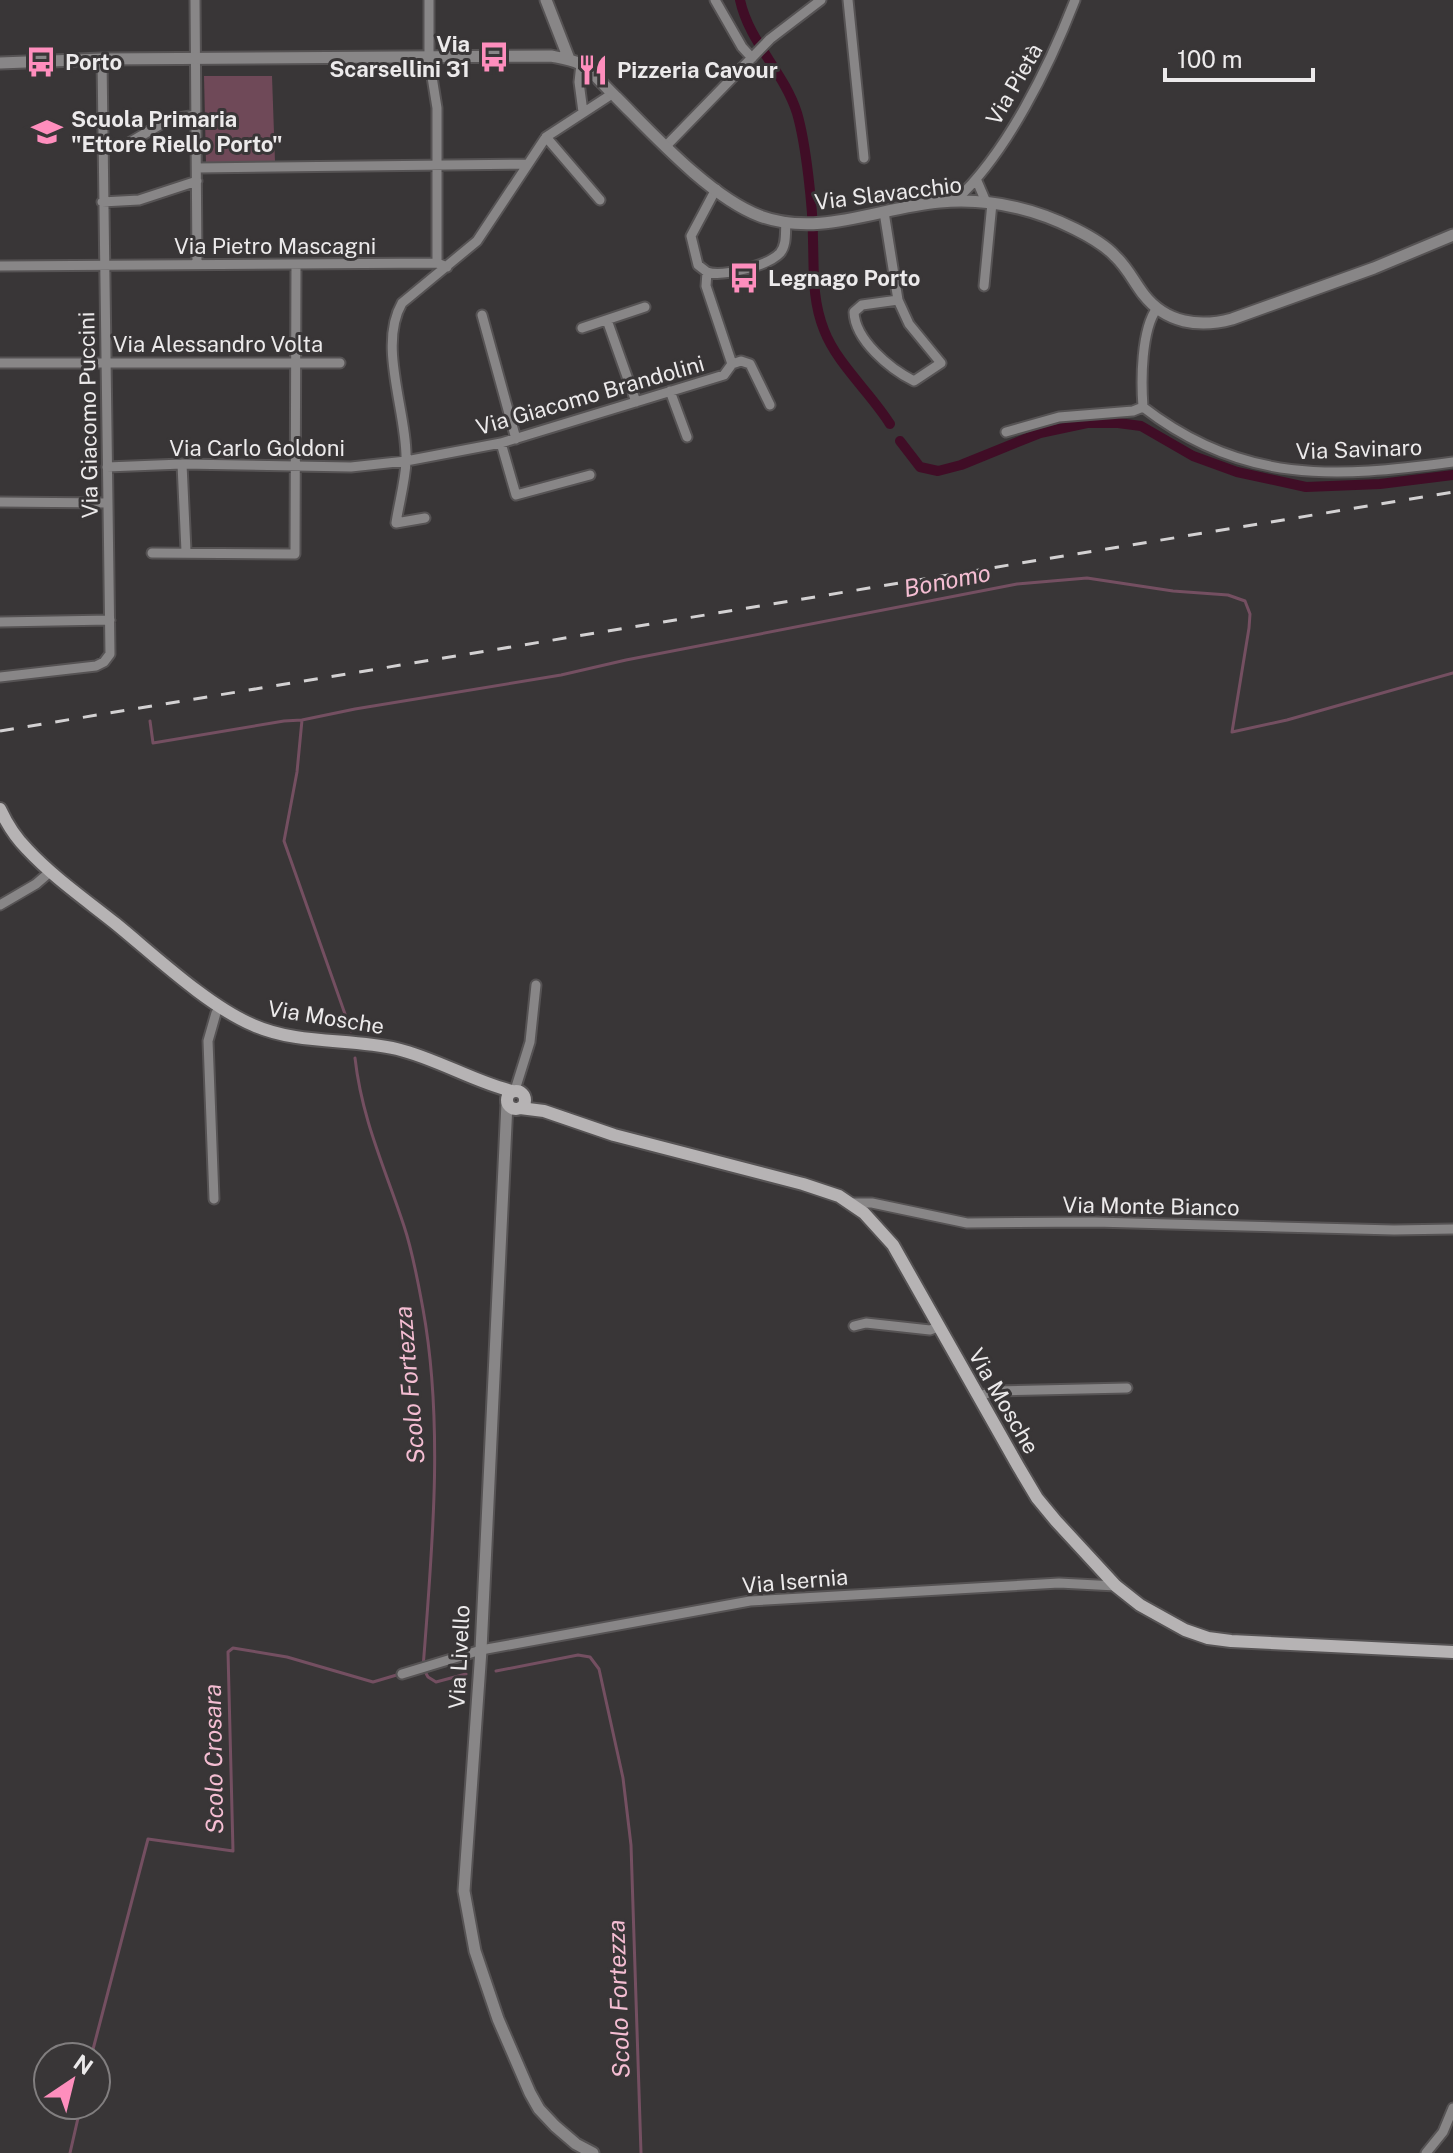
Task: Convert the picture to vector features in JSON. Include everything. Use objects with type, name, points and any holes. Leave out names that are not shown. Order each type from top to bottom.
[{"type":"main road","name":"Via Mosche","points":[[0,809],[18,839],[51,871],[217,1004],[252,1025],[294,1037],[394,1048],[430,1059],[544,1111],[614,1135],[803,1184],[850,1203],[878,1225],[893,1245],[1037,1498],[1116,1586],[1154,1613],[1208,1638],[1453,1652]]},
{"type":"street","points":[[195,0],[197,264]]},
{"type":"street","points":[[429,0],[429,58],[437,108],[436,167],[442,265]]},
{"type":"street","points":[[546,0],[575,62],[583,112]]},
{"type":"street","points":[[715,0],[742,47],[754,56]]},
{"type":"street","points":[[666,146],[770,39],[821,0]]},
{"type":"street","points":[[848,0],[864,158]]},
{"type":"street","name":"Via Pietà","points":[[955,201],[977,181],[1043,76],[1075,0]]},
{"type":"street","points":[[0,63],[102,59],[551,56],[575,62]]},
{"type":"street","name":"Via Giacomo Puccini","points":[[0,677],[101,665],[110,654],[102,59]]},
{"type":"street","name":"Via Slavacchio","points":[[575,62],[716,189],[751,212],[801,224],[955,201],[1012,206],[1095,240],[1114,255],[1157,308],[1171,317],[1189,322],[1221,322],[1374,268],[1453,235]]},
{"type":"street","points":[[425,518],[396,523],[406,461],[393,326],[402,303],[442,265],[477,241],[546,137],[612,94]]},
{"type":"street","points":[[103,146],[122,147],[168,120],[196,115]]},
{"type":"street","points":[[546,137],[600,200]]},
{"type":"street","points":[[197,168],[527,164]]},
{"type":"street","points":[[102,202],[139,200],[197,181]]},
{"type":"street","points":[[977,181],[989,203],[984,286]]},
{"type":"street","name":"Via Giacomo Brandolini","points":[[406,461],[516,439],[724,375],[732,364],[706,286],[707,272],[698,265],[691,236],[716,189]]},
{"type":"street","points":[[884,212],[898,300],[909,324],[941,363],[914,381],[891,366],[854,322],[854,312],[862,305],[898,300]]},
{"type":"street","points":[[707,272],[725,274],[773,258],[783,248],[786,222]]},
{"type":"street","points":[[152,553],[295,554],[296,264]]},
{"type":"street","name":"Via Pietro Mascagni","points":[[0,266],[442,265]]},
{"type":"street","points":[[582,328],[645,307]]},
{"type":"street","points":[[1006,432],[1059,417],[1133,411],[1143,407],[1141,383],[1147,336],[1151,315],[1157,308]]},
{"type":"street","points":[[482,315],[516,439]]},
{"type":"street","points":[[607,320],[636,402]]},
{"type":"street","points":[[732,364],[741,361],[750,364],[770,405]]},
{"type":"street","name":"Via Alessandro Volta","points":[[0,363],[340,363]]},
{"type":"street","points":[[670,391],[687,437]]},
{"type":"street","name":"Via Savinaro","points":[[1143,407],[1173,430],[1217,452],[1289,471],[1354,472],[1453,462]]},
{"type":"street","points":[[501,443],[516,495],[590,475]]},
{"type":"street","name":"Via Carlo Goldoni","points":[[107,467],[182,464],[351,467],[406,461]]},
{"type":"street","points":[[182,464],[186,551]]},
{"type":"street","points":[[0,502],[107,503]]},
{"type":"street","points":[[0,622],[110,620]]},
{"type":"street","points":[[0,905],[36,884],[51,871]]},
{"type":"street","points":[[516,1097],[530,1042],[536,985]]},
{"type":"street","points":[[214,1199],[208,1041],[216,1013]]},
{"type":"street","name":"Via Livello","points":[[516,1097],[506,1122],[481,1650],[464,1891],[475,1951],[498,2019],[530,2093],[555,2126],[576,2144],[593,2153]]},
{"type":"street","name":"Via Monte Bianco","points":[[850,1203],[872,1203],[967,1223],[1095,1222],[1453,1229]]},
{"type":"street","points":[[854,1326],[866,1323],[930,1330],[938,1327]]},
{"type":"street","points":[[978,1396],[997,1391],[1127,1388]]},
{"type":"street","name":"Via Isernia","points":[[402,1674],[481,1650],[750,1601],[1059,1583],[1116,1586]]},
{"type":"street","points":[[1426,2153],[1443,2132],[1453,2108]]},
{"type":"shaded area","points":[[204,76],[272,76],[275,162],[206,163]]},
{"type":"waterway","points":[[740,0],[751,30],[784,84],[797,113],[810,194],[820,319],[837,355],[890,424]]},
{"type":"waterway","points":[[900,441],[920,467],[938,471],[961,465],[1040,433],[1087,423],[1118,423],[1141,426],[1193,456],[1237,472],[1306,487],[1380,484],[1453,475]]},
{"type":"waterway","name":"Bonomo","points":[[302,720],[561,675],[1017,584],[1087,578],[1173,591],[1228,595],[1245,601],[1250,614],[1249,628],[1232,732],[1287,720],[1453,673]]},
{"type":"waterway","name":"Scolo Fortezza","points":[[150,721],[153,743],[302,720],[297,772],[284,841],[351,1031]]},
{"type":"waterway","name":"Scolo Fortezza","points":[[355,1058],[369,1123],[410,1247],[429,1353],[435,1443],[423,1668],[428,1677],[436,1682],[466,1674]]},
{"type":"waterway","name":"Scolo Crosara","points":[[95,2041],[148,1839],[233,1851],[228,1652],[233,1648],[287,1657],[373,1682],[400,1674]]},
{"type":"waterway","name":"Scolo Fortezza","points":[[496,1671],[578,1655],[590,1657],[599,1669],[623,1778],[631,1845],[641,2153]]},
{"type":"waterway","name":"Scolo Crosara","points":[[70,2153],[77,2121]]},
{"type":"railway","points":[[0,731],[1453,492]]},
{"type":"place","name":"Via Scarsellini 31","points":[[494,57]]},
{"type":"place","name":"Porto","points":[[41,62]]},
{"type":"place","name":"Pizzeria Cavour","points":[[593,70]]},
{"type":"place","name":"Scuola Primaria \"Ettore Riello Porto\"","points":[[47,132]]},
{"type":"place","name":"Legnago Porto","points":[[744,278]]}]
